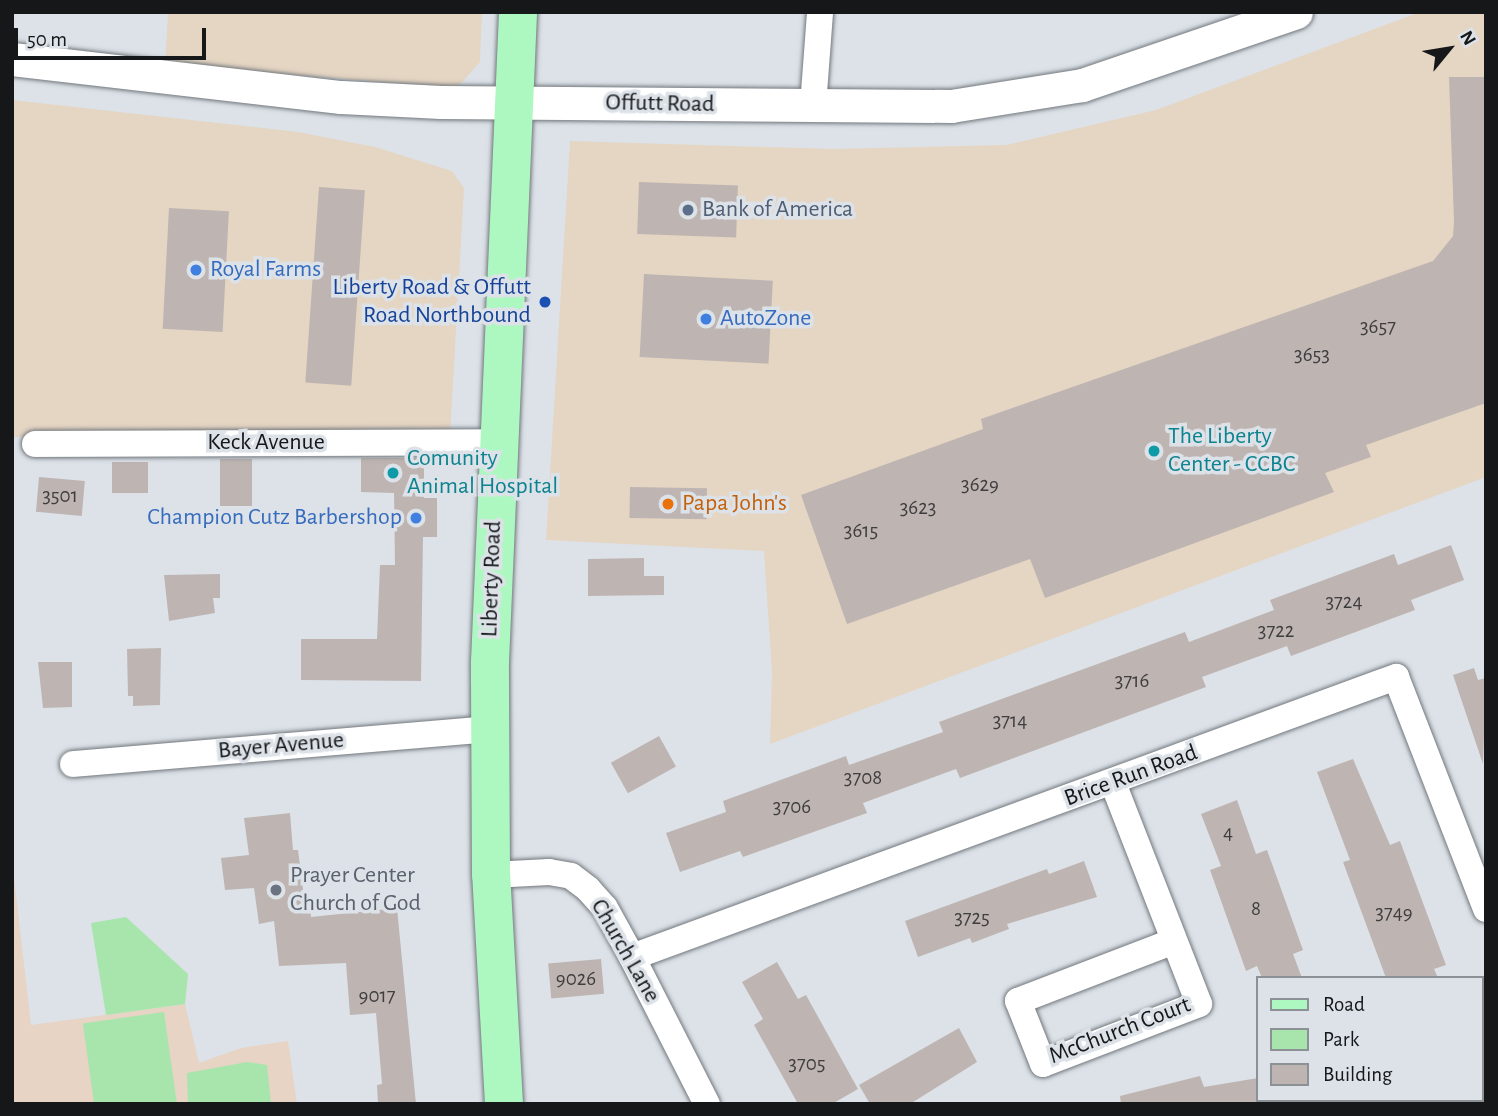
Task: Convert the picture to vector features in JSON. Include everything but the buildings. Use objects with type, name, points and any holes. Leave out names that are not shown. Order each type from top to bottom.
[{"type":"main road","name":"Liberty Road","points":[[503,1104],[491,875],[490,729],[497,442],[518,12]]},
{"type":"street","points":[[813,106],[820,12]]},
{"type":"street","name":"Offutt Road","points":[[12,59],[341,97],[513,102],[951,106],[1036,95],[1123,74],[1296,12]]},
{"type":"street","name":"Keck Avenue","points":[[36,444],[497,442]]},
{"type":"street","name":"Brice Run Road","points":[[632,957],[1113,783],[1396,677],[1486,909]]},
{"type":"street","name":"Bayer Avenue","points":[[73,764],[490,729]]},
{"type":"street","name":"McChurch Court","points":[[1113,783],[1199,1004],[1043,1064],[1018,1001],[1174,941]]},
{"type":"street","name":"Church Lane","points":[[491,875],[548,872],[571,876],[605,908],[707,1104]]},
{"type":"shaded area","points":[[168,12],[482,12],[480,62],[457,88],[165,65]]},
{"type":"shaded area","points":[[1420,12],[1486,12],[1486,477],[770,744],[772,672],[764,551],[546,540],[570,141],[833,149],[1006,145],[1156,110]]},
{"type":"shaded area","points":[[12,100],[298,132],[375,147],[452,171],[464,188],[450,437],[12,437]]},
{"type":"shaded area","points":[[12,859],[31,1025],[185,1004],[199,1063],[241,1048],[288,1041],[297,1104],[12,1104]]},
{"type":"green space","points":[[126,917],[188,974],[185,1004],[106,1015],[91,923]]},
{"type":"green space","points":[[164,1012],[177,1104],[94,1104],[83,1023]]},
{"type":"green space","points":[[247,1062],[267,1065],[271,1104],[188,1104],[187,1073]]},
{"type":"place","name":"Bank of America","points":[[688,210]]},
{"type":"place","name":"Royal Farms","points":[[196,270]]},
{"type":"place","name":"Liberty Road & Offutt Road Northbound","points":[[545,302]]},
{"type":"place","name":"AutoZone","points":[[706,319]]},
{"type":"place","name":"The Liberty Center - CCBC","points":[[1154,451]]},
{"type":"place","name":"Comunity Animal Hospital","points":[[393,473]]},
{"type":"place","name":"Papa John's","points":[[668,504]]},
{"type":"place","name":"Champion Cutz Barbershop","points":[[416,518]]},
{"type":"place","name":"Prayer Center Church of God","points":[[276,890]]}]
